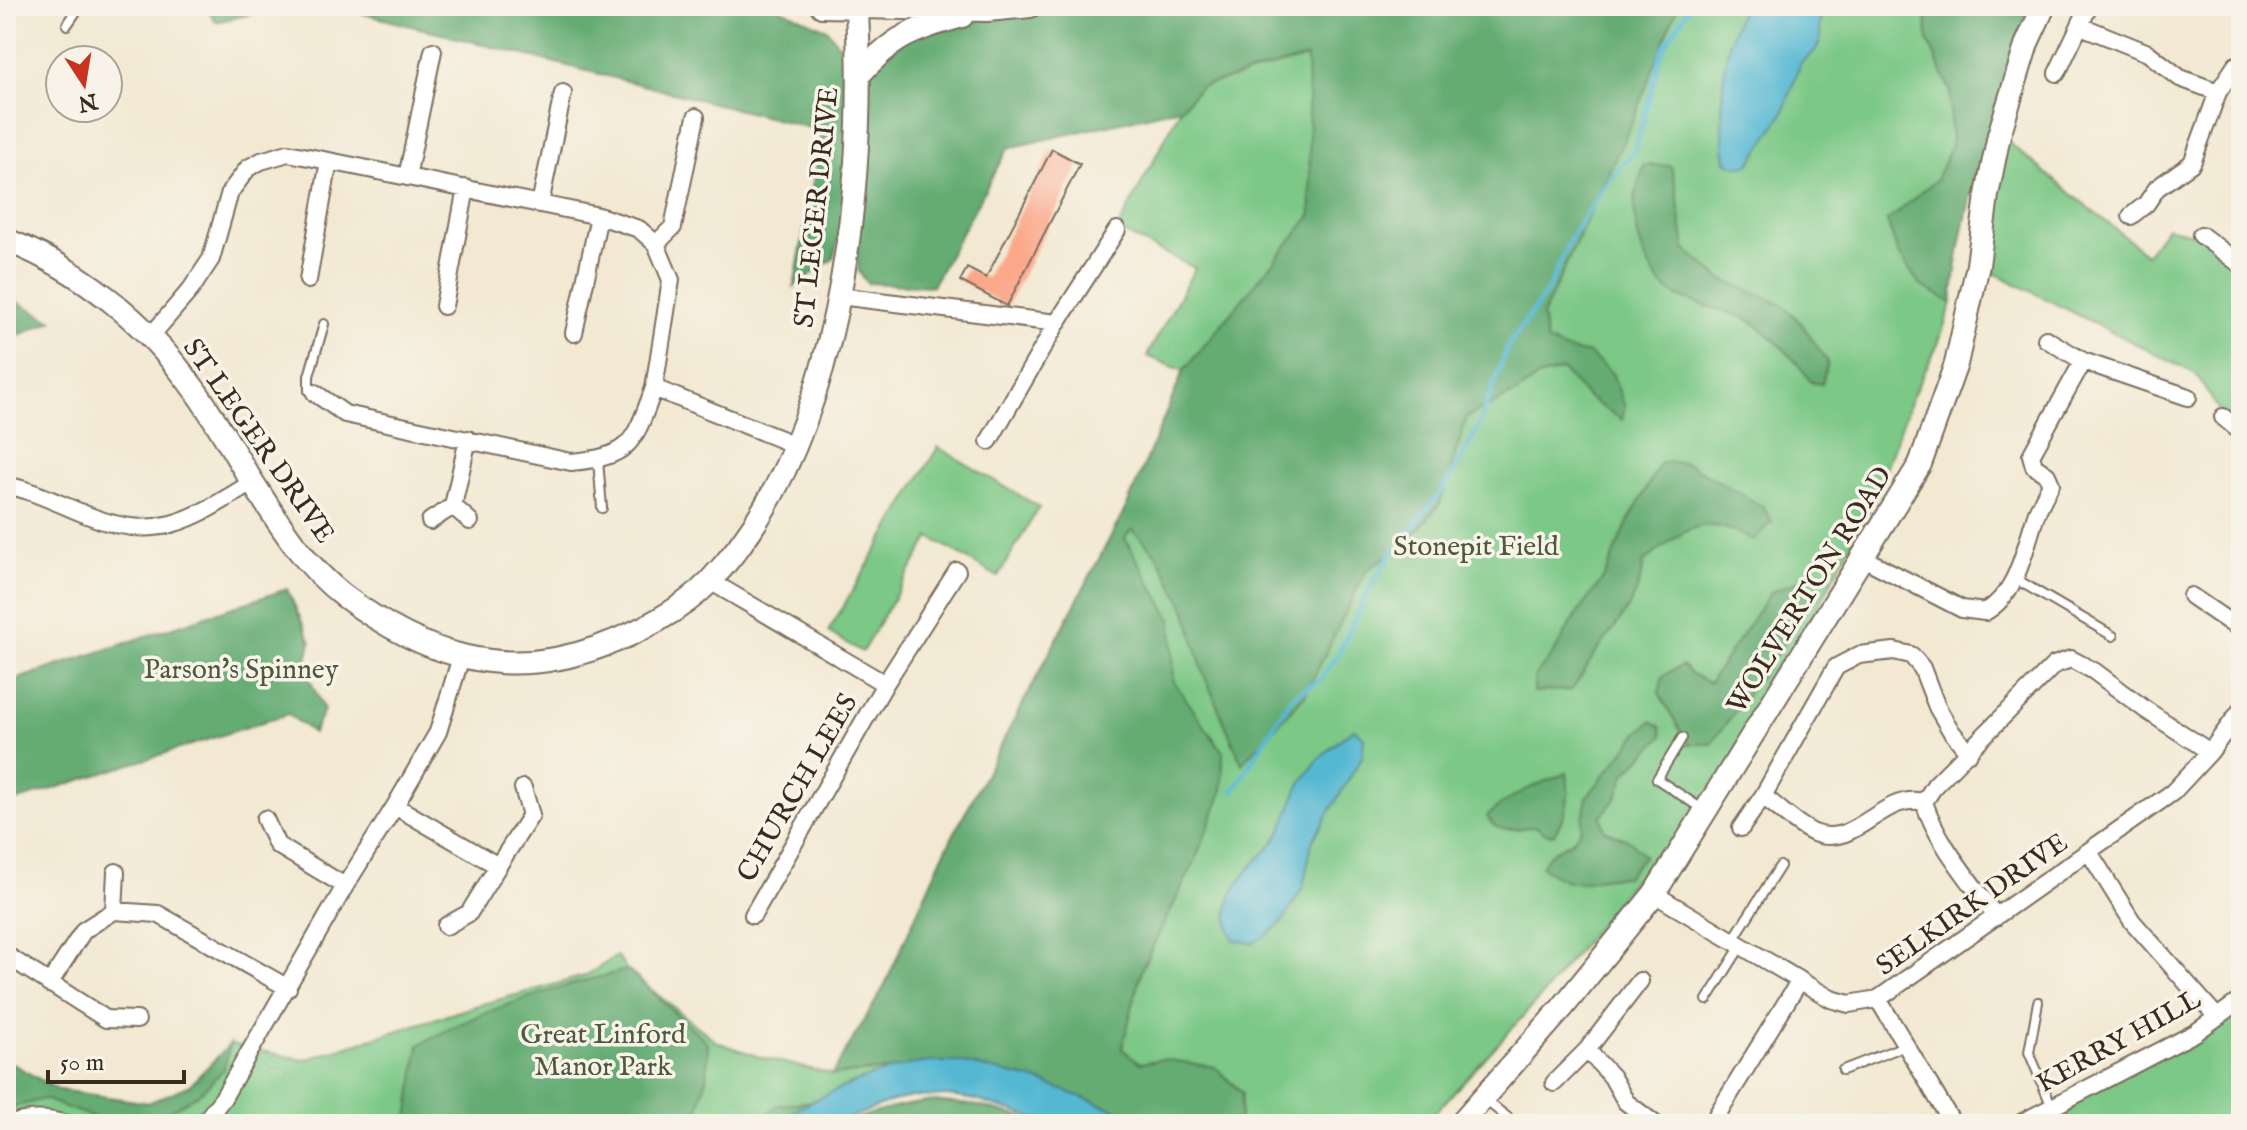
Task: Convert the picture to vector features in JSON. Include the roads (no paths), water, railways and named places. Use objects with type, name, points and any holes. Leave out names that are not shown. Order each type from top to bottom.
[{"type":"street","points":[[822,6],[1030,6]]},
{"type":"street","name":"WOLVERTON ROAD","points":[[1460,1124],[1562,1008],[1654,894],[1920,464],[1956,364],[1978,265],[1999,135],[2027,43],[2044,6]]},
{"type":"street","points":[[2057,73],[2089,6]]},
{"type":"street","name":"ST LEGER DRIVE","points":[[6,240],[62,265],[109,299],[150,337],[193,387],[301,556],[340,593],[388,627],[429,647],[461,657],[531,662],[571,658],[630,636],[693,596],[710,581],[758,519],[795,445],[833,332],[853,189],[860,74],[873,8]]},
{"type":"street","points":[[860,74],[882,50],[911,31],[996,8]]},
{"type":"street","points":[[2081,26],[2148,53],[2180,78],[2218,92]]},
{"type":"street","points":[[407,177],[433,51]]},
{"type":"street","points":[[2131,216],[2146,204],[2157,188],[2192,163],[2218,92],[2236,65],[2241,64]]},
{"type":"street","points":[[540,204],[563,93]]},
{"type":"street","points":[[656,244],[673,227],[696,117]]},
{"type":"street","points":[[150,337],[191,289],[211,259],[230,192],[248,168],[288,153],[599,216],[639,229],[656,244],[671,280],[654,388],[638,433],[622,450],[598,460],[571,462],[345,414],[315,393]]},
{"type":"street","points":[[308,280],[329,161]]},
{"type":"street","points":[[444,306],[466,188]]},
{"type":"street","points":[[574,333],[599,216]]},
{"type":"street","points":[[989,441],[1057,323],[1117,230]]},
{"type":"street","points":[[2201,235],[2241,265]]},
{"type":"street","points":[[839,296],[1057,323]]},
{"type":"street","points":[[2046,339],[2083,361],[2188,397]]},
{"type":"street","points":[[1863,558],[1969,612],[1985,612],[1991,608],[2005,593],[2025,554],[2037,511],[2051,484],[2047,475],[2034,466],[2031,455],[2083,361]]},
{"type":"street","points":[[654,388],[795,445]]},
{"type":"street","points":[[2223,417],[2241,432]]},
{"type":"street","points":[[430,521],[453,506],[468,439]]},
{"type":"street","points":[[6,485],[33,490],[107,523],[158,528],[201,514],[253,482]]},
{"type":"street","points":[[453,506],[470,521]]},
{"type":"street","name":"CHURCH LEES","points":[[753,915],[885,684],[957,571]]},
{"type":"street","name":"CHURCH LEES","points":[[710,581],[885,684]]},
{"type":"street","points":[[2191,596],[2241,630]]},
{"type":"street","points":[[1741,828],[1763,796],[1836,667],[1859,655],[1894,651],[1911,655],[1922,668],[1937,707],[1951,731],[1969,753]]},
{"type":"street","points":[[203,1124],[223,1098],[438,732],[461,657]]},
{"type":"street","points":[[1924,802],[1935,785],[2054,665],[2071,659],[2094,671],[2210,752]]},
{"type":"street","name":"SELKIRK DRIVE","points":[[1654,894],[1831,999],[1849,1004],[1878,999],[2173,792],[2210,752],[2241,710]]},
{"type":"street","points":[[446,926],[469,913],[531,815],[523,788]]},
{"type":"street","points":[[1763,796],[1815,833],[1829,836],[1847,832],[1898,802],[1910,798],[1924,802]]},
{"type":"street","points":[[1924,802],[1940,839],[1996,917]]},
{"type":"street","points":[[395,806],[498,866]]},
{"type":"street","points":[[265,819],[277,845],[345,886]]},
{"type":"street","points":[[2089,852],[2132,921],[2216,1016]]},
{"type":"street","points":[[114,911],[116,872]]},
{"type":"street","points":[[49,984],[84,930],[114,911],[158,914],[288,988]]},
{"type":"street","points":[[6,955],[106,1019],[137,1020]]},
{"type":"street","points":[[1715,1124],[1717,1115],[1800,980]]},
{"type":"street","points":[[1554,1083],[1587,1050],[1640,981]]},
{"type":"street","points":[[1878,999],[1953,1124]]},
{"type":"street","name":"KERRY HILL","points":[[2019,1124],[2195,1033],[2241,1000]]},
{"type":"street","points":[[1587,1050],[1612,1077],[1626,1102],[1655,1124]]},
{"type":"street","points":[[11,1124],[29,1119],[47,1119],[66,1124]]},
{"type":"lane","points":[[67,25],[80,6]]},
{"type":"lane","points":[[315,393],[309,391],[309,376],[324,324]]},
{"type":"lane","points":[[598,460],[602,508]]},
{"type":"lane","points":[[2013,578],[2113,636]]},
{"type":"lane","points":[[1682,738],[1657,779],[1706,812]]},
{"type":"lane","points":[[1707,1000],[1780,866]]},
{"type":"lane","points":[[2038,1002],[2029,1052],[2052,1107]]},
{"type":"lane","points":[[1843,1070],[1907,1045]]},
{"type":"lane","points":[[1483,1098],[1516,1124]]},
{"type":"water","points":[[1744,6],[1812,6],[1820,15],[1820,42],[1814,52],[1801,62],[1783,113],[1750,164],[1737,166],[1726,161],[1722,102],[1730,41]]},
{"type":"water","points":[[1354,729],[1364,738],[1362,757],[1312,842],[1303,887],[1283,921],[1269,934],[1253,943],[1234,940],[1228,924],[1228,910],[1237,885],[1276,839],[1307,774],[1325,753]]},
{"type":"water","points":[[959,1062],[1036,1080],[1154,1124],[1053,1124],[976,1100],[948,1096],[893,1101],[833,1124],[778,1124],[825,1095],[867,1078],[921,1063]]},
{"type":"waterway","points":[[1233,792],[1292,697],[1320,680],[1338,655],[1367,593],[1392,552],[1439,495],[1461,459],[1478,428],[1508,346],[1547,292],[1571,238],[1604,187],[1636,148],[1662,51],[1690,6]]},
{"type":"park label","name":"Stonepit Field","points":[[1476,545]]},
{"type":"park label","name":"Parson's Spinney","points":[[241,668]]},
{"type":"park label","name":"Great Linford Manor Park","points":[[603,1049]]}]
